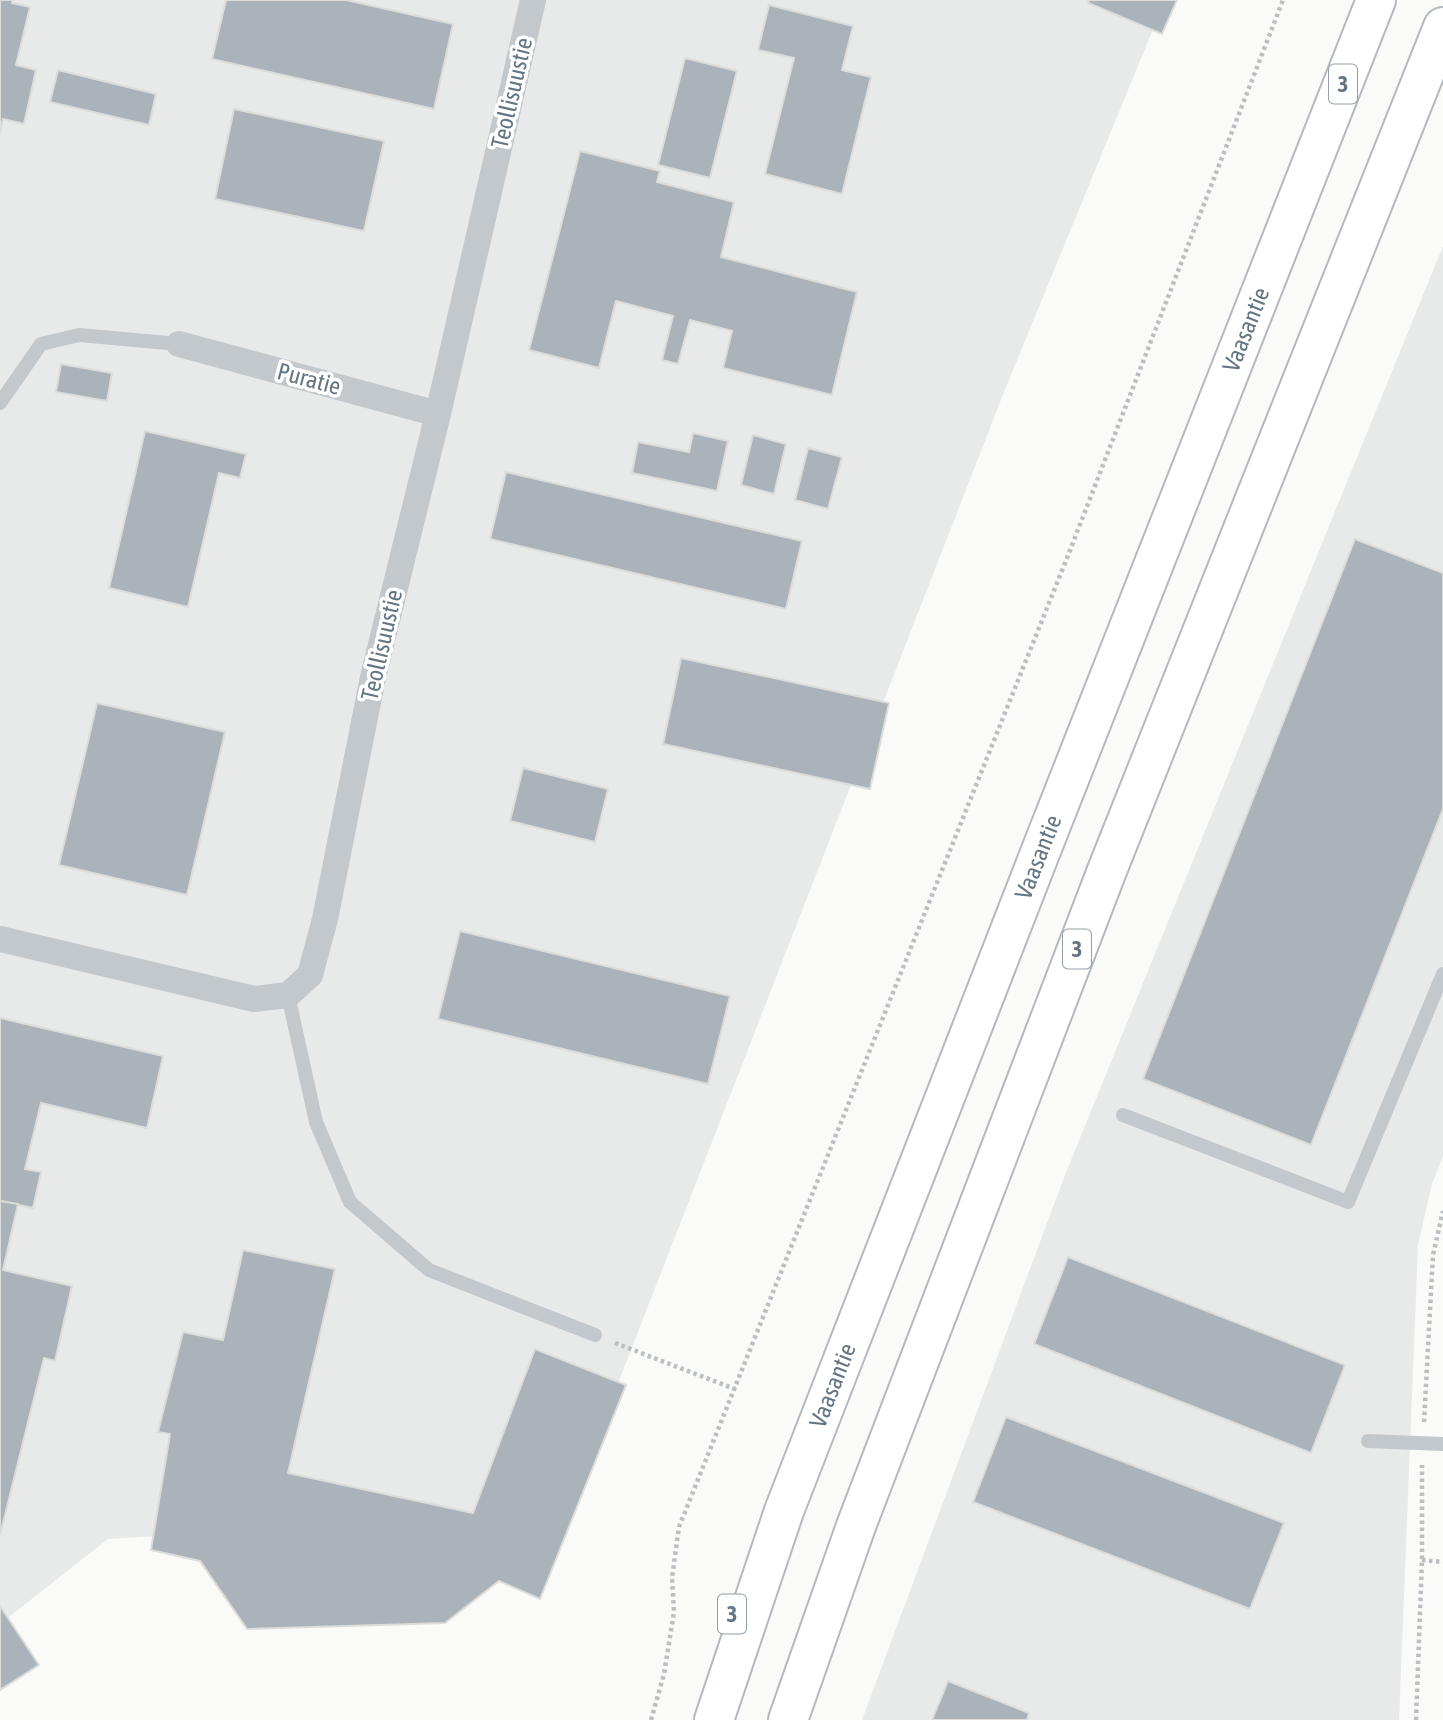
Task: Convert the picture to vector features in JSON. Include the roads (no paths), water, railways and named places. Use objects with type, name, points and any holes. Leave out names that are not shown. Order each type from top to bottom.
[{"type":"highway","name":"Vaasantie","points":[[714,1720],[784,1511],[1376,0]]},
{"type":"highway","name":"3","points":[[788,1720],[856,1526],[1106,873],[1443,27]]},
{"type":"highway","name":"3","points":[[689,1720],[730,1617],[784,1511]]},
{"type":"street","name":"Teollisuustie","points":[[288,995],[310,975],[325,919],[373,677],[438,414],[533,0]]},
{"type":"street","name":"Puratie","points":[[179,344],[438,414]]},
{"type":"street","points":[[0,939],[254,999],[288,995]]},
{"type":"lane","points":[[0,403],[41,344],[79,335],[179,344]]},
{"type":"lane","points":[[1123,1115],[1348,1202],[1443,974]]},
{"type":"lane","points":[[288,995],[316,1122],[350,1202],[429,1270],[595,1335]]},
{"type":"lane","points":[[1368,1441],[1443,1444]]}]
